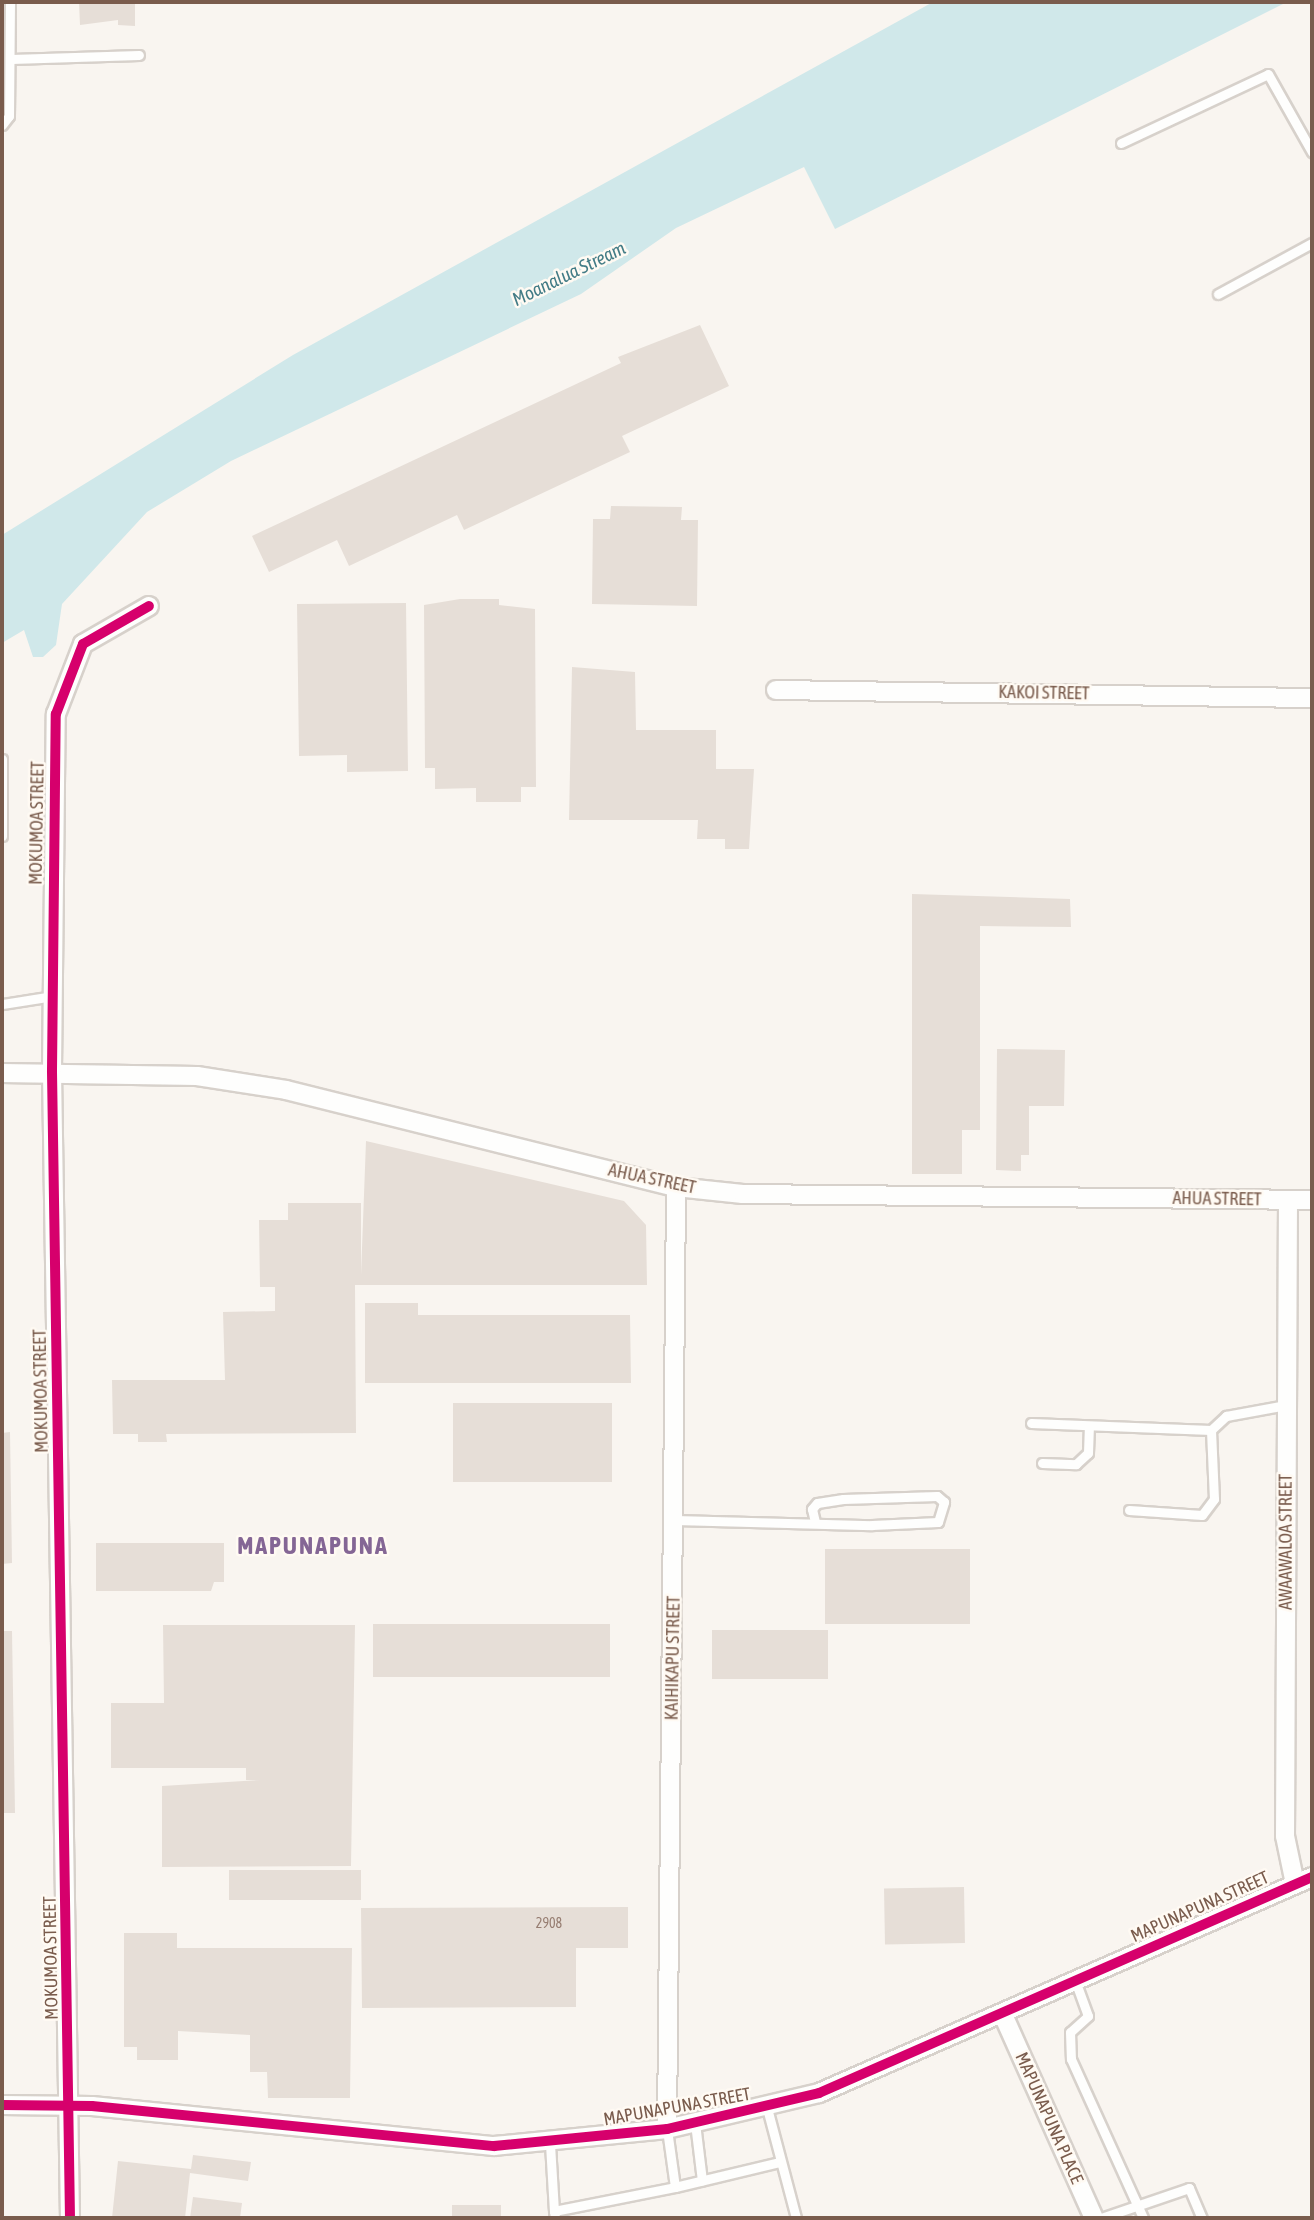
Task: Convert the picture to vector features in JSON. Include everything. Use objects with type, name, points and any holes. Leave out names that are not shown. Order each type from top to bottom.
[{"type":"street","name":"MOKUMOA STREET","points":[[70,2218],[52,1070],[56,714],[83,644],[149,606]]},
{"type":"street","name":"KAKOI STREET","points":[[776,690],[1312,698]]},
{"type":"street","name":"AHUA STREET","points":[[2,1073],[52,1070],[197,1076],[286,1090],[677,1187],[743,1194],[1312,1200]]},
{"type":"street","name":"KAIHIKAPU STREET","points":[[667,2129],[677,1187]]},
{"type":"street","name":"AWAAWALOA STREET","points":[[1289,1200],[1285,1836],[1295,1884]]},
{"type":"street","name":"MAPUNAPUNA STREET","points":[[2,2105],[70,2107],[494,2146],[550,2144],[667,2129],[767,2108],[1004,2017],[1312,1877]]},
{"type":"street","name":"MAPUNAPUNA PLACE","points":[[1004,2017],[1094,2218]]},
{"type":"lane","points":[[2,125],[9,116],[10,2]]},
{"type":"lane","points":[[11,59],[139,55]]},
{"type":"lane","points":[[1121,143],[1268,74],[1312,152]]},
{"type":"lane","points":[[1219,294],[1312,243]]},
{"type":"lane","points":[[2,759],[2,836]]},
{"type":"lane","points":[[2,1003],[53,996]]},
{"type":"lane","points":[[1031,1423],[1211,1430],[1237,1412],[1286,1405]]},
{"type":"lane","points":[[1042,1464],[1076,1464],[1088,1453],[1088,1426]]},
{"type":"lane","points":[[1129,1510],[1202,1515],[1214,1499],[1211,1430]]},
{"type":"lane","points":[[675,1520],[815,1522],[938,1522],[944,1502],[937,1496],[843,1499],[817,1503],[815,1522]]},
{"type":"lane","points":[[1076,1983],[1088,2016],[1070,2032],[1071,2059],[1143,2218]]},
{"type":"lane","points":[[767,2108],[796,2218]]},
{"type":"lane","points":[[695,2123],[702,2181]]},
{"type":"lane","points":[[667,2129],[675,2188]]},
{"type":"lane","points":[[550,2144],[554,2215],[780,2162]]},
{"type":"lane","points":[[1101,2218],[1136,2203],[1189,2188],[1202,2218]]},
{"type":"water","name":"Moanalua Stream","points":[[933,2],[1287,2],[835,229],[804,167],[676,228],[581,294],[231,461],[147,512],[62,604],[56,645],[43,657],[33,657],[24,630],[2,643],[2,535],[293,355]]},
{"type":"building","points":[[79,2],[135,2],[135,26],[118,25],[118,20],[80,25]]},
{"type":"building","points":[[700,325],[729,386],[622,436],[630,452],[464,530],[457,515],[349,566],[337,540],[269,572],[252,536],[621,363],[618,357]]},
{"type":"building","points":[[611,506],[682,507],[681,520],[698,520],[697,606],[592,604],[593,519],[610,519]]},
{"type":"building","points":[[460,599],[499,599],[499,605],[535,609],[536,787],[521,787],[521,802],[476,802],[476,788],[435,789],[435,768],[425,768],[424,605]]},
{"type":"building","points":[[406,603],[408,771],[347,772],[347,755],[299,756],[297,604]]},
{"type":"building","points":[[572,667],[635,672],[636,730],[716,730],[716,769],[754,769],[749,849],[725,849],[725,839],[697,839],[698,820],[569,820]]},
{"type":"building","points":[[912,894],[1070,899],[1071,927],[980,926],[980,1130],[962,1130],[962,1174],[912,1174]]},
{"type":"building","points":[[997,1049],[1065,1050],[1064,1106],[1029,1106],[1029,1155],[1021,1155],[1021,1171],[996,1170]]},
{"type":"building","points":[[366,1141],[624,1201],[646,1225],[647,1285],[355,1285],[356,1433],[166,1434],[167,1442],[138,1442],[138,1434],[113,1434],[112,1380],[225,1380],[223,1312],[275,1311],[275,1287],[260,1287],[259,1220],[288,1220],[288,1203],[361,1203],[361,1275]]},
{"type":"building","points":[[365,1303],[418,1303],[418,1315],[630,1315],[631,1383],[365,1383]]},
{"type":"building","points":[[453,1403],[612,1403],[612,1482],[453,1482]]},
{"type":"building","points":[[10,1432],[12,1563],[2,1564],[2,1433]]},
{"type":"building","points":[[96,1543],[224,1543],[224,1582],[214,1582],[211,1591],[96,1591]]},
{"type":"building","points":[[825,1549],[970,1549],[970,1624],[825,1624]]},
{"type":"building","points":[[373,1624],[610,1624],[610,1677],[373,1677]]},
{"type":"building","points":[[163,1625],[355,1625],[351,1866],[162,1867],[162,1786],[260,1780],[246,1780],[246,1768],[111,1768],[111,1703],[164,1703]]},
{"type":"building","points":[[712,1630],[828,1630],[828,1679],[712,1679]]},
{"type":"building","points":[[2,1631],[12,1631],[15,1813],[2,1813]]},
{"type":"building","points":[[229,1870],[361,1870],[361,1900],[229,1900]]},
{"type":"building","points":[[964,1887],[965,1943],[885,1944],[884,1888]]},
{"type":"building","points":[[628,1907],[628,1948],[576,1948],[576,2007],[362,2008],[361,1908]]},
{"type":"building","points":[[124,1933],[177,1933],[177,1948],[352,1948],[350,2098],[268,2098],[267,2072],[250,2072],[250,2035],[178,2031],[178,2060],[137,2060],[137,2047],[124,2047]]},
{"type":"building","points":[[193,2155],[251,2162],[248,2181],[190,2173],[185,2218],[112,2218],[118,2161],[191,2169]]},
{"type":"building","points":[[193,2197],[242,2203],[240,2218],[190,2218]]},
{"type":"building","points":[[452,2205],[501,2205],[501,2218],[452,2218]]},
{"type":"cycle path","points":[[70,2218],[52,1070],[56,714],[83,644],[149,606]]},
{"type":"cycle path","points":[[2,2105],[92,2106],[494,2146],[667,2129],[819,2093],[1312,1877]]},
{"type":"district","name":"MAPUNAPUNA","points":[[313,1546]]}]
